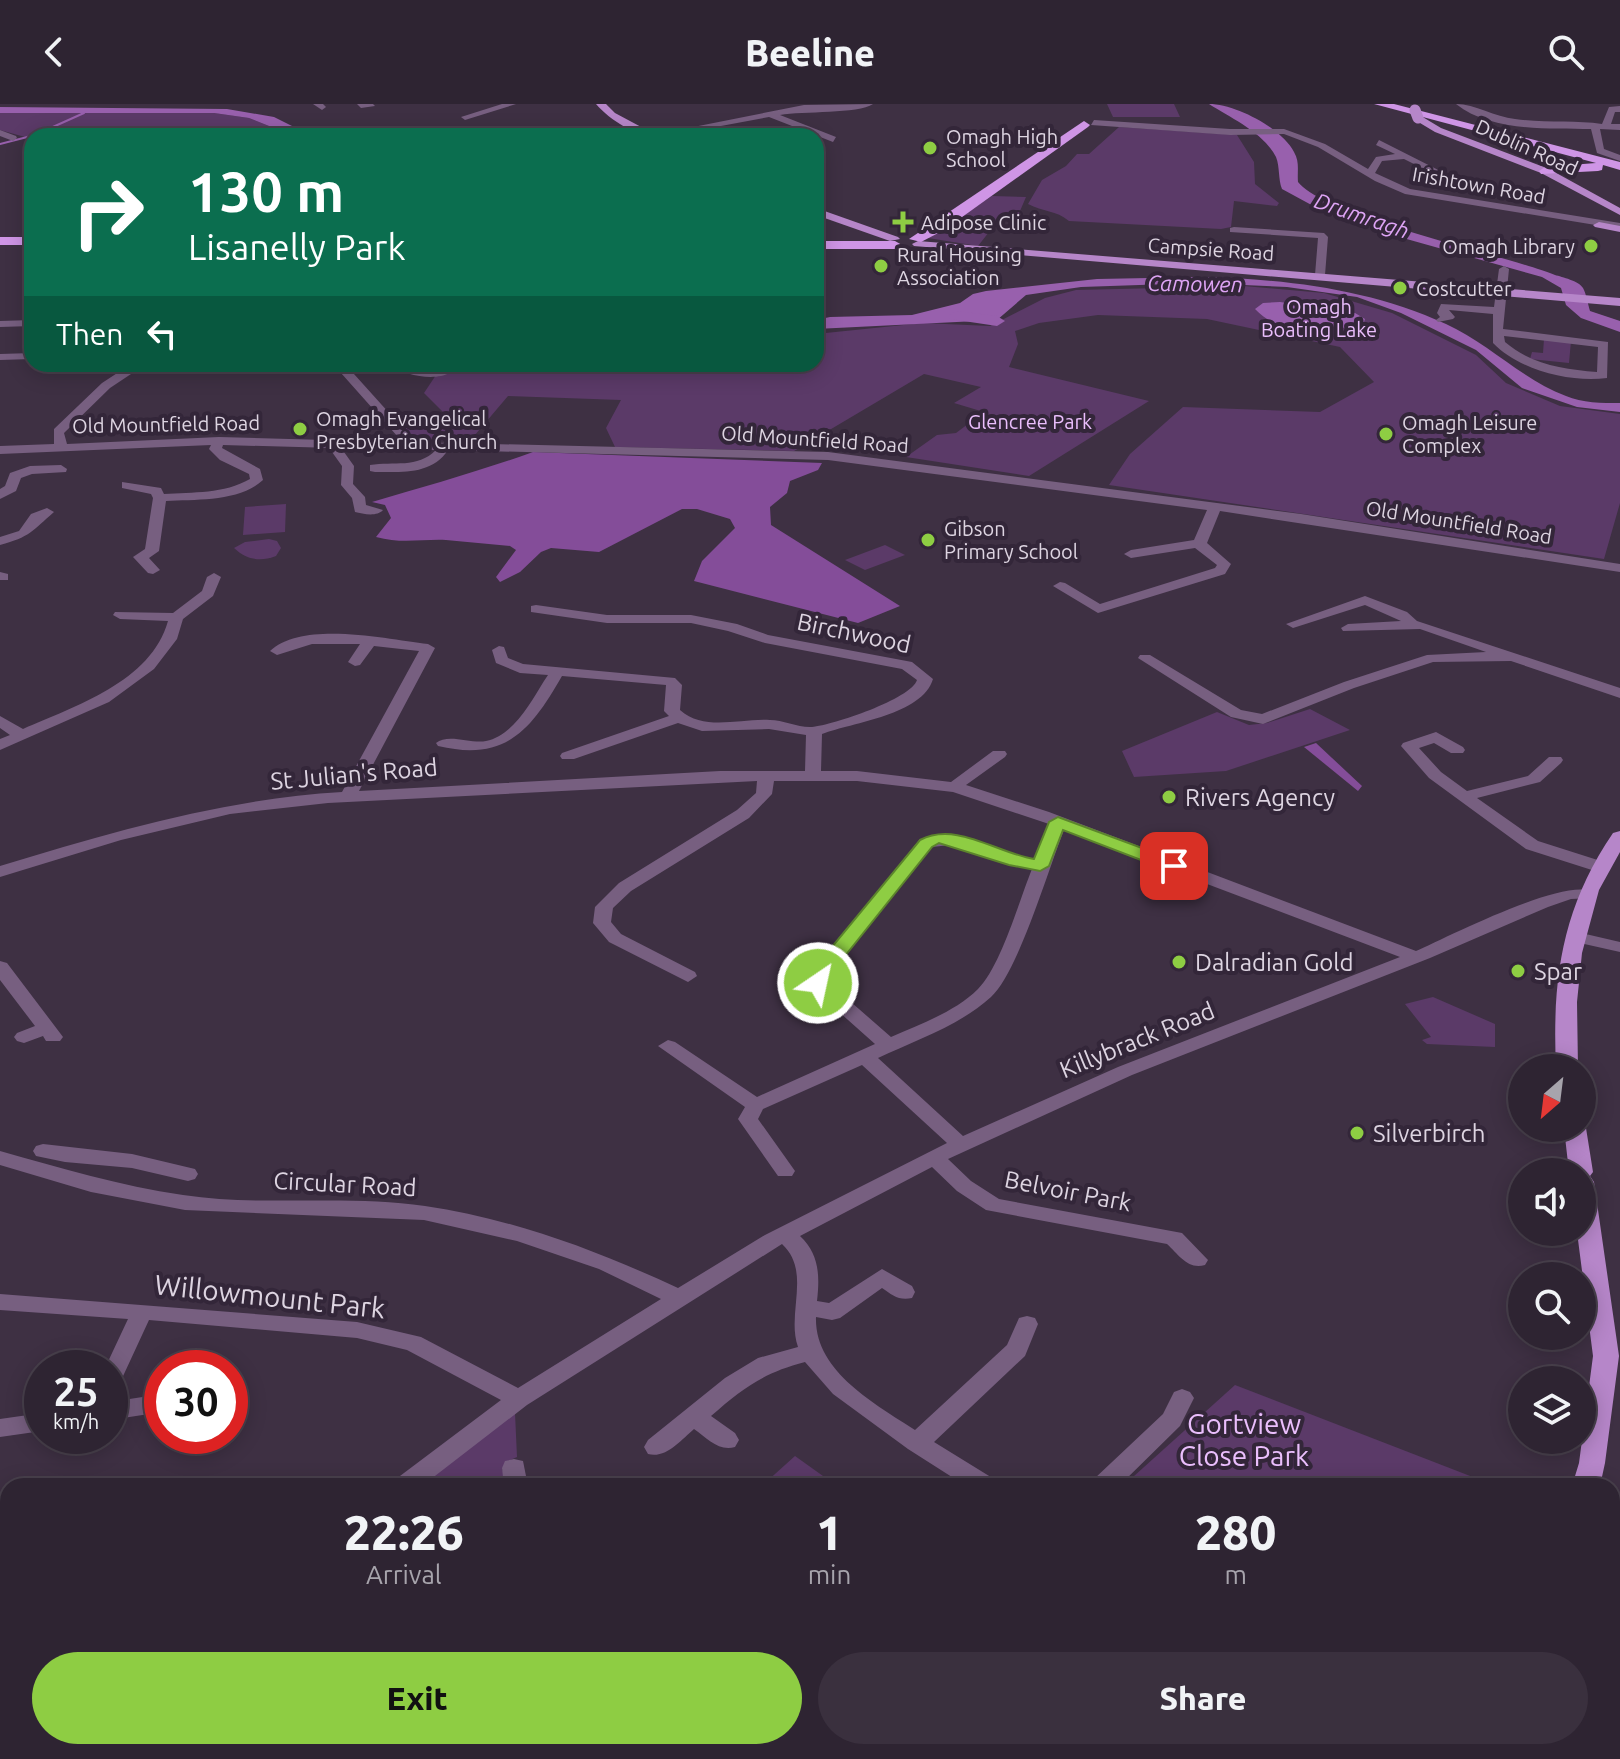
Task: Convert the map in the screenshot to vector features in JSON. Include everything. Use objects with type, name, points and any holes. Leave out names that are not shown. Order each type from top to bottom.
[{"type":"highway","points":[[1380,104],[1619,164]]},
{"type":"highway","points":[[1396,104],[1619,164]]},
{"type":"highway","points":[[824,245],[917,242],[1086,121]]},
{"type":"highway","points":[[1545,171],[1580,163],[1580,159],[1572,154]]},
{"type":"highway","points":[[1545,171],[1619,164]]},
{"type":"highway","points":[[0,241],[24,241]]},
{"type":"main road","points":[[601,104],[610,114],[637,128]]},
{"type":"main road","name":"Dublin Road","points":[[1416,110],[1438,130],[1545,171],[1620,212]]},
{"type":"main road","points":[[824,214],[894,242]]},
{"type":"main road","points":[[1599,225],[1620,228]]},
{"type":"main road","name":"Campsie Road","points":[[917,242],[1620,302]]},
{"type":"main road","points":[[1566,1054],[1565,1030],[1571,964],[1587,894],[1620,837]]},
{"type":"main road","points":[[1588,1478],[1606,1356],[1591,1246]]},
{"type":"street","points":[[465,117],[512,104]]},
{"type":"street","points":[[778,104],[794,110]]},
{"type":"street","points":[[688,128],[794,110],[862,107],[869,104]]},
{"type":"street","points":[[1460,104],[1490,117]]},
{"type":"street","points":[[1619,164],[1600,151],[1600,126],[1612,109],[1620,109]]},
{"type":"street","points":[[772,115],[805,128]]},
{"type":"street","points":[[1465,118],[1490,117],[1620,127]]},
{"type":"street","name":"Irishtown Road","points":[[1086,121],[1240,132],[1273,130],[1298,135],[1390,186],[1419,194],[1599,225]]},
{"type":"street","points":[[0,133],[13,138]]},
{"type":"street","points":[[824,135],[833,139]]},
{"type":"street","points":[[1379,143],[1459,183]]},
{"type":"street","points":[[1371,173],[1379,159],[1405,156]]},
{"type":"street","points":[[1234,230],[1320,235],[1323,237],[1320,275]]},
{"type":"street","points":[[1498,337],[1604,344],[1603,376],[1525,363],[1498,337],[1504,269]]},
{"type":"street","points":[[1442,320],[1449,317],[1442,313],[1445,306],[1499,311]]},
{"type":"street","points":[[0,324],[24,323]]},
{"type":"street","points":[[0,357],[24,356]]},
{"type":"street","points":[[61,446],[58,432],[104,386],[123,372]]},
{"type":"street","points":[[346,372],[404,437],[402,444]]},
{"type":"street","points":[[430,372],[443,373]]},
{"type":"street","points":[[160,498],[248,487],[257,480],[255,472],[224,457],[215,449],[219,441]]},
{"type":"street","name":"Old Mountfield Road","points":[[0,450],[219,441],[828,456],[1215,506],[1620,568]]},
{"type":"street","points":[[343,443],[338,452],[348,466],[347,485],[358,497],[360,509],[376,510]]},
{"type":"street","points":[[375,468],[414,467],[430,463],[439,457],[445,446]]},
{"type":"street","points":[[0,495],[11,488],[15,476],[30,470],[61,469]]},
{"type":"street","points":[[127,485],[156,491],[160,498],[152,551],[140,557],[153,570]]},
{"type":"street","points":[[1131,554],[1198,543],[1215,506]]},
{"type":"street","points":[[0,541],[24,534],[36,517],[47,512]]},
{"type":"street","points":[[1060,586],[1098,609],[1220,571],[1224,564],[1198,543]]},
{"type":"street","points":[[0,745],[104,699],[149,666],[170,639],[176,617],[208,593],[214,577]]},
{"type":"street","points":[[1336,621],[1365,600],[1402,615],[1412,624]]},
{"type":"street","name":"Birchwood","points":[[536,609],[607,619],[691,619],[732,627],[765,639],[907,665],[925,679],[921,693],[899,704],[814,732],[764,724],[705,726],[678,718]]},
{"type":"street","points":[[120,615],[176,617]]},
{"type":"street","points":[[1293,624],[1336,621],[1412,624],[1620,693]]},
{"type":"street","points":[[277,651],[297,640],[308,639],[428,648],[348,796]]},
{"type":"street","points":[[355,662],[369,643]]},
{"type":"street","points":[[499,650],[501,660],[508,665],[670,681],[674,685],[672,711],[678,718],[568,756]]},
{"type":"street","points":[[1145,658],[1236,714],[1263,719],[1349,685],[1432,658],[1514,656]]},
{"type":"street","points":[[444,743],[485,745],[501,741],[539,704],[557,672]]},
{"type":"street","points":[[0,721],[23,736]]},
{"type":"street","points":[[813,774],[814,732]]},
{"type":"street","points":[[1457,750],[1436,737],[1409,746],[1435,775],[1532,845],[1601,867]]},
{"type":"street","points":[[955,787],[963,778],[999,754]]},
{"type":"street","points":[[1465,796],[1534,779],[1555,760]]},
{"type":"street","name":"St Julian's Road","points":[[0,872],[116,836],[230,809],[348,796],[720,776],[857,776],[955,787],[1058,822],[1416,957]]},
{"type":"street","points":[[688,976],[615,938],[602,923],[604,907],[625,887],[743,814],[764,794],[766,777]]},
{"type":"street","points":[[785,1171],[748,1119],[756,1105],[947,1019],[986,992],[1007,957],[1058,822]]},
{"type":"street","points":[[888,1045],[818,983],[824,969],[926,843],[936,838],[952,839],[1015,861],[1040,866]]},
{"type":"street","name":"Killybrack Road","points":[[415,1478],[519,1399],[679,1298],[785,1234],[934,1157],[1125,1071],[1416,957],[1542,903],[1570,894],[1587,894]]},
{"type":"street","points":[[1577,937],[1620,947]]},
{"type":"street","points":[[0,967],[50,1033],[24,1037]]},
{"type":"street","points":[[668,1046],[756,1105]]},
{"type":"street","points":[[864,1056],[961,1145]]},
{"type":"street","points":[[43,1151],[71,1158],[108,1159],[188,1174]]},
{"type":"street","name":"Belvoir Park","points":[[934,1157],[964,1186],[993,1205],[1174,1238],[1197,1260]]},
{"type":"street","name":"Circular Road","points":[[0,1158],[91,1185],[185,1203],[424,1213],[520,1234],[607,1264],[679,1298]]},
{"type":"street","points":[[91,1185],[108,1159]]},
{"type":"street","points":[[785,1234],[802,1252],[810,1277],[802,1316],[810,1352],[826,1375],[850,1397],[969,1478]]},
{"type":"street","points":[[804,1306],[832,1312],[882,1277],[904,1292]]},
{"type":"street","name":"Willowmount Park","points":[[0,1302],[357,1330],[413,1343],[519,1399]]},
{"type":"street","points":[[124,1350],[142,1312]]},
{"type":"street","points":[[918,1442],[1017,1350],[1027,1324]]},
{"type":"street","points":[[656,1447],[733,1384],[766,1364],[810,1352]]},
{"type":"street","points":[[1111,1478],[1172,1420],[1182,1398]]},
{"type":"street","points":[[694,1416],[727,1440]]},
{"type":"street","points":[[0,1428],[24,1425]]},
{"type":"green space","points":[[1107,104],[1174,104],[1180,117],[1113,117]]},
{"type":"green space","points":[[0,113],[214,113],[249,118],[274,128],[24,128],[24,137],[0,130]]},
{"type":"green space","points":[[1119,127],[1237,135],[1254,162],[1255,184],[1279,203],[1277,206],[1234,201],[1231,227],[1221,229],[1069,221],[1028,204],[1042,180],[1066,166],[1077,154],[1089,154]]},
{"type":"green space","points":[[992,196],[1026,197],[1017,218],[1000,218],[978,246],[928,238]]},
{"type":"green space","points":[[1244,286],[1324,293],[1392,313],[1476,355],[1506,383],[1560,406],[1620,414],[1620,503],[1604,559],[1109,485],[1130,454],[1183,407],[1320,412],[1374,382],[1340,347],[1207,319],[1098,315],[1039,323],[1015,331],[1018,344],[1009,367],[1149,401],[1029,476],[906,457],[937,435],[956,433],[984,412],[954,403],[981,387],[924,374],[794,451],[615,447],[606,428],[621,400],[508,396],[469,442],[416,439],[400,423],[444,413],[424,393],[440,372],[824,372],[824,333],[923,323],[990,326],[1045,298],[1076,290]]},
{"type":"green space","points":[[1544,339],[1571,341],[1569,363],[1530,359],[1532,352],[1543,353]]},
{"type":"green space","points":[[286,504],[285,532],[243,535],[245,507]]},
{"type":"green space","points":[[277,541],[281,548],[276,556],[270,558],[249,557],[234,548],[245,542]]},
{"type":"green space","points":[[885,545],[905,555],[865,570],[845,560]]},
{"type":"green space","points":[[1310,709],[1350,730],[1226,771],[1134,777],[1122,751],[1217,712],[1249,725],[1267,723]]},
{"type":"green space","points":[[1433,997],[1495,1024],[1495,1047],[1427,1044],[1422,1040],[1431,1037],[1405,1004]]},
{"type":"green space","name":"Gortview Close Park","points":[[1235,1385],[1475,1478],[1132,1478]]},
{"type":"green space","points":[[515,1413],[517,1457],[506,1462],[502,1469],[505,1477],[427,1478]]},
{"type":"green space","points":[[795,1456],[826,1478],[771,1478]]},
{"type":"shaded area","points":[[533,452],[822,463],[818,470],[790,481],[787,493],[770,507],[771,525],[900,606],[858,623],[694,581],[702,561],[735,528],[730,519],[697,509],[682,509],[599,552],[551,548],[541,552],[520,572],[500,582],[496,577],[516,550],[510,546],[376,537],[391,518],[385,505],[372,502]]},
{"type":"shaded area","points":[[1316,743],[1362,786],[1358,791],[1304,747]]},
{"type":"water","points":[[1209,104],[1244,113],[1279,134],[1296,156],[1298,182],[1315,195],[1378,222],[1574,281],[1583,288],[1590,311],[1620,321],[1620,332],[1581,318],[1566,305],[1561,288],[1542,277],[1403,238],[1317,208],[1282,189],[1276,157],[1271,148],[1246,127]]},
{"type":"water","points":[[0,107],[227,109],[274,117],[296,128],[274,128],[249,118],[214,113],[0,113]]},
{"type":"water","name":"Camowen","points":[[1202,277],[1265,280],[1358,294],[1446,324],[1550,389],[1579,400],[1620,403],[1620,412],[1577,407],[1522,388],[1476,350],[1401,313],[1357,297],[1287,287],[1198,283],[1081,287],[1026,295],[997,320],[824,329],[824,318],[830,317],[912,315],[960,303],[973,294],[986,291],[1097,279]]},
{"type":"water","points":[[1280,302],[1355,313],[1365,319],[1363,325],[1355,329],[1320,325],[1317,329],[1299,329],[1275,323],[1255,309],[1263,303]]},
{"type":"waterway","points":[[51,128],[84,113]]},
{"type":"waterway","points":[[0,144],[24,138]]},
{"type":"waterway","points":[[956,316],[997,321]]},
{"type":"place","name":"Omagh High School","points":[[930,148]]},
{"type":"place","name":"Adipose Clinic","points":[[903,222]]},
{"type":"place","name":"Omagh Library","points":[[1591,246]]},
{"type":"place","name":"Rural Housing Association","points":[[881,266]]},
{"type":"place","name":"Costcutter","points":[[1400,288]]},
{"type":"place","name":"Omagh Evangelical Presbyterian Church","points":[[300,429]]},
{"type":"place","name":"Omagh Leisure Complex","points":[[1386,434]]},
{"type":"place","name":"Gibson Primary School","points":[[928,540]]},
{"type":"place","name":"Rivers Agency","points":[[1169,797]]},
{"type":"place","name":"Dalradian Gold","points":[[1179,962]]},
{"type":"place","name":"Spar","points":[[1518,971]]},
{"type":"place","name":"Silverbirch","points":[[1357,1133]]},
{"type":"route","points":[[818,983],[824,969],[926,843],[936,838],[952,839],[1015,861],[1040,866],[1058,822],[1174,866]]},
{"type":"water label","name":"Drumragh","points":[[1362,215]]},
{"type":"park label","name":"Omagh Boating Lake","points":[[1319,318]]},
{"type":"park label","name":"Glencree Park","points":[[1030,421]]}]
